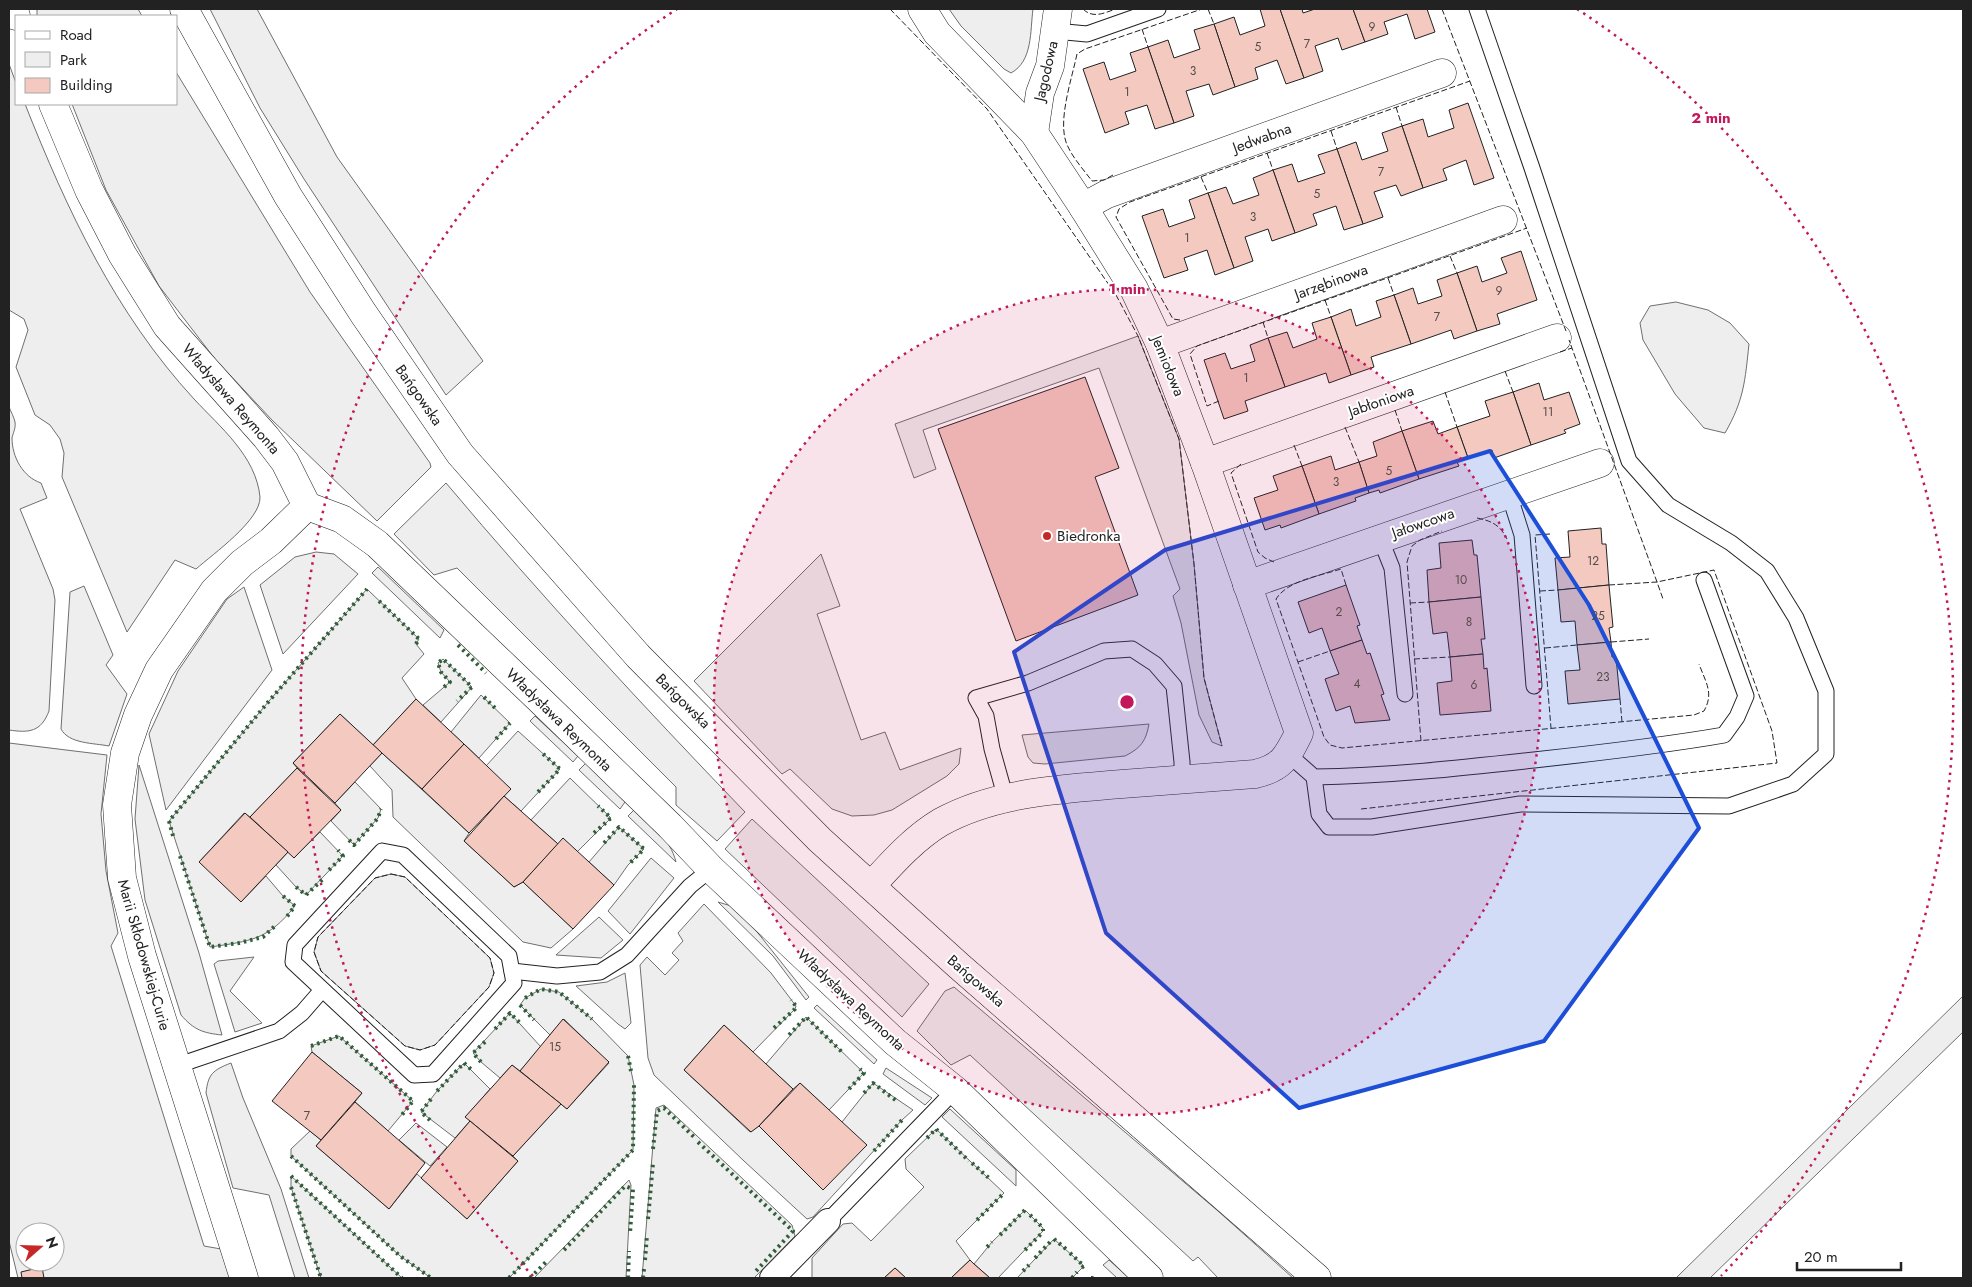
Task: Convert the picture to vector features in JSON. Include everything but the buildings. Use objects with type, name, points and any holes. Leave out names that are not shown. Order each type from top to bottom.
[{"type":"street","name":"Bańgowska","points":[[184,9],[288,196],[363,313],[460,454],[638,656],[820,840],[959,966],[1317,1278]]},
{"type":"street","name":"Jemiołowa","points":[[922,9],[937,33],[1034,133],[1134,289],[1160,344],[1205,463],[1299,733],[1280,762]]},
{"type":"street","name":"Jagodowa","points":[[1034,133],[1040,93],[1050,66],[1056,20]]},
{"type":"street","name":"Jedwabna","points":[[1083,207],[1107,194],[1442,73]]},
{"type":"street","name":"Władysława Reymonta","points":[[53,105],[89,190],[127,262],[167,326],[266,437],[285,462],[307,506],[342,518],[377,544],[670,826],[711,869],[896,1042],[955,1090],[1149,1278]]},
{"type":"street","name":"Jarzębinowa","points":[[1160,344],[1503,220]]},
{"type":"street","name":"Jabłoniowa","points":[[1205,463],[1557,338]]},
{"type":"street","name":"Jałowcowa","points":[[1248,585],[1600,463]]},
{"type":"street","name":"Marii Skłodowskiej-Curie","points":[[244,1278],[142,956],[122,878],[116,805],[125,753],[138,715],[159,670],[214,591],[242,563],[271,541],[307,506]]},
{"type":"street","points":[[871,886],[924,834],[942,822],[959,814],[1006,799],[1060,790],[1254,774],[1280,762]]},
{"type":"street","points":[[772,1278],[828,1221]]},
{"type":"lane","points":[[1056,20],[1087,34],[1158,9]]},
{"type":"lane","points":[[1314,777],[1319,814],[1329,828],[1372,827],[1520,804],[1729,806],[1793,784],[1826,754],[1826,691],[1796,618],[1767,571],[1731,544],[1668,505],[1629,461],[1477,9]]},
{"type":"lane","points":[[1509,494],[1522,535],[1534,686]]},
{"type":"lane","points":[[1380,538],[1392,568],[1405,694]]},
{"type":"lane","points":[[1280,762],[1314,777],[1348,777],[1488,765],[1662,745],[1724,735],[1737,717],[1746,696],[1704,580]]},
{"type":"lane","points":[[1006,799],[992,750],[986,716],[976,698],[1028,683],[1104,651],[1132,649],[1155,664],[1174,686],[1182,779]]},
{"type":"lane","points":[[382,851],[403,856],[509,956],[512,971],[514,983],[433,1074],[414,1075],[294,962],[295,945],[382,851]]},
{"type":"lane","points":[[512,971],[557,976],[600,972],[627,954],[690,886],[711,869]]},
{"type":"lane","points":[[176,1066],[279,1031],[302,1013],[322,990]]},
{"type":"lane","points":[[828,1221],[955,1090]]},
{"type":"highlighted area","points":[[1490,451],[1589,605],[1699,828],[1544,1041],[1299,1108],[1106,933],[1014,652],[1165,550]]},
{"type":"green space","points":[[37,9],[138,9],[141,15],[37,15]]},
{"type":"green space","points":[[210,9],[257,9],[337,157],[483,361],[446,395],[304,179],[260,108]]},
{"type":"green space","points":[[949,9],[1033,9],[1031,36],[1027,53],[1018,68],[1011,73],[1004,69],[961,26]]},
{"type":"green space","points":[[9,64],[15,80],[15,105],[25,105],[76,221],[117,296],[140,332],[166,366],[235,443],[252,468],[257,482],[260,497],[258,506],[245,526],[196,569],[175,560],[127,632],[62,477],[64,453],[60,439],[50,425],[35,415],[16,367],[28,330],[24,319],[9,310]]},
{"type":"green space","points":[[178,75],[310,292],[430,463],[431,467],[377,521],[272,420],[215,359],[159,286],[106,190],[72,105],[178,105]]},
{"type":"green space","points":[[1676,302],[1708,310],[1730,323],[1749,344],[1743,390],[1725,433],[1704,428],[1675,394],[1643,340],[1640,323],[1650,306]]},
{"type":"green space","points":[[1138,336],[1179,439],[1194,564],[1204,678],[1222,746],[1212,742],[1199,715],[1181,623],[1173,596],[1180,589],[1099,368],[923,430],[936,469],[914,478],[895,424]]},
{"type":"green space","points":[[9,407],[15,422],[12,438],[16,459],[29,476],[41,483],[47,498],[20,509],[53,589],[55,600],[49,711],[38,727],[28,731],[9,730]]},
{"type":"green space","points":[[446,483],[593,650],[745,812],[717,841],[676,805],[676,787],[457,568],[434,575],[394,534]]},
{"type":"green space","points":[[316,552],[334,554],[358,574],[283,654],[260,585],[295,557]]},
{"type":"green space","points":[[821,554],[840,606],[817,614],[861,740],[885,732],[900,770],[961,748],[959,764],[947,776],[892,810],[874,815],[852,816],[832,809],[790,769],[782,774],[694,681]]},
{"type":"green space","points":[[378,567],[444,630],[440,638],[372,573]]},
{"type":"green space","points":[[84,586],[113,655],[106,665],[127,694],[109,746],[70,738],[61,729],[70,592]]},
{"type":"green space","points":[[244,587],[272,670],[166,810],[149,734],[178,671],[227,599]]},
{"type":"green space","points":[[367,589],[419,639],[416,644],[424,654],[402,678],[416,699],[373,745],[340,714],[293,763],[297,768],[250,817],[244,813],[200,861],[241,902],[266,876],[283,896],[295,906],[276,926],[258,937],[237,943],[210,947],[169,821],[269,701]]},
{"type":"green space","points":[[443,659],[472,687],[441,722],[423,705],[450,682],[441,672],[438,663]]},
{"type":"green space","points":[[481,695],[510,723],[479,758],[451,732]]},
{"type":"green space","points":[[535,716],[578,756],[573,762],[530,721]]},
{"type":"green space","points":[[1149,724],[1142,743],[1125,756],[1045,764],[1033,763],[1028,757],[1022,735]]},
{"type":"green space","points":[[518,731],[560,769],[521,811],[504,796],[486,766]]},
{"type":"green space","points":[[9,743],[107,755],[101,814],[106,871],[118,933],[111,946],[204,1246],[221,1249],[230,1278],[18,1278],[17,1272],[65,1272],[65,1222],[15,1222],[15,1266],[9,1241]]},
{"type":"green space","points":[[382,753],[469,833],[464,841],[514,887],[523,882],[573,929],[551,948],[523,942],[393,817],[392,790],[370,766]]},
{"type":"green space","points":[[587,762],[625,802],[620,809],[579,770]]},
{"type":"green space","points":[[139,765],[199,953],[222,1035],[199,1030],[181,1015],[145,900],[135,819]]},
{"type":"green space","points":[[570,778],[611,818],[577,852],[558,844],[531,820]]},
{"type":"green space","points":[[355,782],[381,809],[378,818],[354,845],[331,821],[341,810],[335,803]]},
{"type":"green space","points":[[634,810],[665,839],[676,862],[628,816]]},
{"type":"green space","points":[[752,819],[929,984],[902,1017],[725,849]]},
{"type":"green space","points":[[619,827],[644,849],[628,865],[614,885],[589,862]]},
{"type":"green space","points":[[320,832],[343,856],[306,895],[276,865],[288,852],[294,858]]},
{"type":"green space","points":[[651,858],[674,878],[630,934],[608,911]]},
{"type":"green space","points":[[391,874],[405,877],[490,958],[494,973],[489,987],[435,1045],[420,1050],[405,1046],[321,971],[314,952],[318,937],[375,878]]},
{"type":"green space","points":[[718,902],[738,908],[809,997],[806,1000],[773,956]]},
{"type":"green space","points":[[704,904],[771,973],[796,1006],[753,1052],[724,1025],[684,1070],[750,1132],[759,1126],[823,1190],[842,1122],[873,1083],[913,1110],[813,1217],[807,1219],[654,1075],[648,1058],[640,965],[647,957],[665,975],[679,960],[672,953],[683,941],[678,933]]},
{"type":"green space","points":[[599,917],[623,940],[601,958],[556,955]]},
{"type":"green space","points":[[254,957],[230,991],[262,1023],[235,1032],[214,964],[218,961]]},
{"type":"green space","points":[[625,973],[631,1023],[625,1029],[576,986],[607,982]]},
{"type":"green space","points":[[954,987],[1218,1211],[1293,1278],[1218,1278],[1198,1257],[1193,1261],[970,1055],[951,1065],[917,1031],[945,991]]},
{"type":"green space","points":[[541,989],[559,992],[592,1019],[628,1056],[634,1085],[633,1150],[509,1278],[431,1278],[400,1256],[291,1156],[291,1149],[310,1131],[321,1140],[316,1146],[389,1209],[417,1174],[467,1219],[518,1161],[513,1156],[561,1104],[567,1109],[609,1063],[564,1019],[550,1035],[520,1005],[525,998]]},
{"type":"green space","points":[[1963,996],[1963,1032],[1710,1278],[1676,1278]]},
{"type":"green space","points":[[817,1005],[877,1060],[874,1064],[814,1008]]},
{"type":"green space","points":[[510,1013],[541,1047],[520,1071],[512,1065],[500,1078],[473,1053]]},
{"type":"green space","points":[[806,1017],[864,1073],[829,1110],[800,1083],[793,1089],[766,1064]]},
{"type":"green space","points":[[339,1036],[413,1101],[388,1131],[355,1102],[362,1093],[312,1052],[311,1046]]},
{"type":"green space","points":[[231,1063],[243,1098],[281,1189],[309,1278],[295,1278],[269,1195],[233,1188],[206,1093],[208,1081],[212,1074]]},
{"type":"green space","points":[[464,1063],[490,1089],[466,1117],[470,1121],[455,1138],[421,1112],[437,1091]]},
{"type":"green space","points":[[886,1068],[932,1098],[925,1105],[883,1074]]},
{"type":"green space","points":[[664,1105],[792,1225],[795,1236],[754,1278],[642,1278],[656,1108]]},
{"type":"green space","points":[[950,1109],[1016,1170],[1016,1186],[942,1117]]},
{"type":"green space","points":[[416,1123],[447,1147],[430,1166],[399,1140]]},
{"type":"green space","points":[[936,1129],[1004,1193],[956,1241],[970,1260],[951,1278],[906,1278],[895,1268],[884,1278],[812,1278],[812,1258],[843,1224],[852,1223],[871,1241],[924,1187],[906,1169],[905,1159]]},
{"type":"green space","points":[[291,1176],[402,1278],[321,1278],[291,1187]]},
{"type":"green space","points":[[629,1180],[631,1185],[626,1278],[534,1278]]},
{"type":"green space","points":[[1025,1210],[1043,1228],[1043,1231],[998,1278],[990,1278],[974,1264],[992,1242]]},
{"type":"green space","points":[[1054,1239],[1084,1266],[1072,1278],[1017,1278]]},
{"type":"green space","points":[[1109,1260],[1129,1278],[1117,1278],[1103,1265]]},
{"type":"hedge","points":[[173,836],[169,821],[269,701],[367,589]]},
{"type":"hedge","points":[[379,601],[419,639],[416,644]]},
{"type":"hedge","points":[[458,645],[486,673]]},
{"type":"hedge","points":[[444,687],[450,682],[441,672],[438,663],[443,659],[472,687],[457,701]]},
{"type":"hedge","points":[[484,697],[496,709]]},
{"type":"hedge","points":[[496,739],[510,723]]},
{"type":"hedge","points":[[538,792],[560,769],[542,753]]},
{"type":"hedge","points":[[594,833],[611,818],[598,806]]},
{"type":"hedge","points":[[349,840],[354,845],[378,818],[381,809]]},
{"type":"hedge","points":[[604,843],[619,827],[644,849],[628,865]]},
{"type":"hedge","points":[[329,870],[343,856],[338,850]]},
{"type":"hedge","points":[[180,856],[210,947],[263,937],[276,925]]},
{"type":"hedge","points":[[296,887],[306,895],[324,878]]},
{"type":"hedge","points":[[283,896],[295,906],[285,919]]},
{"type":"hedge","points":[[525,998],[541,989],[559,992],[592,1019]]},
{"type":"hedge","points":[[774,1028],[795,1009],[796,1006],[791,1000]]},
{"type":"hedge","points":[[520,1005],[534,1020]]},
{"type":"hedge","points":[[495,1029],[510,1013],[521,1024]]},
{"type":"hedge","points":[[789,1035],[806,1017],[843,1053]]},
{"type":"hedge","points":[[311,1046],[339,1036],[413,1101],[401,1116]]},
{"type":"hedge","points":[[481,1062],[473,1053],[488,1039]]},
{"type":"hedge","points":[[628,1056],[631,1071]]},
{"type":"hedge","points":[[437,1091],[464,1063],[473,1071]]},
{"type":"hedge","points":[[849,1089],[864,1073],[860,1069]]},
{"type":"hedge","points":[[864,1093],[873,1083],[898,1102]]},
{"type":"hedge","points":[[509,1278],[633,1150],[634,1085]]},
{"type":"hedge","points":[[431,1099],[421,1112],[432,1122]]},
{"type":"hedge","points":[[653,1149],[657,1111],[664,1108],[695,1138]]},
{"type":"hedge","points":[[874,1151],[902,1120]]},
{"type":"hedge","points":[[927,1138],[936,1129],[969,1161]]},
{"type":"hedge","points":[[698,1142],[793,1231],[756,1271]]},
{"type":"hedge","points":[[291,1156],[400,1256],[431,1278]]},
{"type":"hedge","points":[[648,1219],[653,1163]]},
{"type":"hedge","points":[[972,1163],[990,1179]]},
{"type":"hedge","points":[[291,1176],[402,1278]]},
{"type":"hedge","points":[[564,1250],[625,1186],[633,1189],[630,1234]]},
{"type":"hedge","points":[[291,1187],[321,1278]]},
{"type":"hedge","points":[[977,1220],[1004,1193]]},
{"type":"hedge","points":[[1000,1235],[1025,1210]]},
{"type":"hedge","points":[[1030,1215],[1043,1228],[1043,1231]]},
{"type":"hedge","points":[[1025,1250],[1041,1234]]},
{"type":"hedge","points":[[645,1260],[647,1235]]},
{"type":"hedge","points":[[1054,1239],[1066,1249]]},
{"type":"hedge","points":[[987,1247],[992,1242]]},
{"type":"hedge","points":[[1035,1258],[1050,1242]]},
{"type":"hedge","points":[[628,1278],[629,1251]]},
{"type":"hedge","points":[[1070,1253],[1084,1266],[1080,1269]]},
{"type":"hedge","points":[[530,1278],[546,1262]]},
{"type":"hedge","points":[[1023,1271],[1029,1265]]},
{"type":"hedge","points":[[643,1278],[644,1269]]},
{"type":"hedge","points":[[1072,1278],[1077,1272]]},
{"type":"fence","points":[[890,9],[987,109],[1116,295],[1138,336],[1179,439],[1194,564],[1204,678],[1222,746]]},
{"type":"fence","points":[[1083,9],[1090,14],[1101,14],[1113,10]]},
{"type":"fence","points":[[1113,175],[1104,180],[1092,181],[1074,157],[1066,142],[1064,133],[1065,110],[1077,54],[1085,49],[1202,9]]},
{"type":"fence","points":[[1208,9],[1214,24]]},
{"type":"fence","points":[[1442,9],[1566,331]]},
{"type":"fence","points":[[1142,29],[1148,47]]},
{"type":"fence","points":[[1180,320],[1173,319],[1116,217],[1119,209],[1130,202],[1470,81]]},
{"type":"fence","points":[[1396,107],[1402,126]]},
{"type":"fence","points":[[1331,131],[1337,149]]},
{"type":"fence","points":[[1267,153],[1273,170]]},
{"type":"fence","points":[[1201,177],[1208,193]]},
{"type":"fence","points":[[1219,401],[1207,406],[1190,354],[1197,346],[1527,228]]},
{"type":"fence","points":[[1450,256],[1457,273]]},
{"type":"fence","points":[[1388,278],[1394,295]]},
{"type":"fence","points":[[1325,300],[1331,317]]},
{"type":"fence","points":[[1263,322],[1268,338]]},
{"type":"fence","points":[[1361,809],[1777,763],[1772,731],[1714,570],[1657,582],[1569,340]]},
{"type":"fence","points":[[1560,352],[1572,348]]},
{"type":"fence","points":[[1505,371],[1513,392]]},
{"type":"fence","points":[[1445,392],[1457,427]]},
{"type":"fence","points":[[1395,410],[1402,431]]},
{"type":"fence","points":[[1345,427],[1359,462]]},
{"type":"fence","points":[[1294,445],[1302,466]]},
{"type":"fence","points":[[1241,464],[1231,473],[1258,552],[1274,562]]},
{"type":"fence","points":[[1477,518],[1495,524],[1507,539]]},
{"type":"fence","points":[[1421,741],[1407,562],[1412,546],[1420,540],[1442,531]]},
{"type":"fence","points":[[1550,534],[1535,535],[1551,728]]},
{"type":"fence","points":[[1346,585],[1341,569],[1296,583],[1288,587],[1276,599],[1324,737],[1330,745],[1342,748],[1694,715],[1704,711],[1709,693],[1699,664]]},
{"type":"fence","points":[[1609,585],[1657,582],[1663,599]]},
{"type":"fence","points":[[1540,591],[1558,590]]},
{"type":"fence","points":[[1410,603],[1429,602]]},
{"type":"fence","points":[[1611,642],[1649,639]]},
{"type":"fence","points":[[1545,648],[1577,645]]},
{"type":"fence","points":[[1298,662],[1330,651]]},
{"type":"fence","points":[[1414,659],[1450,657]]},
{"type":"fence","points":[[1620,699],[1622,722]]},
{"type":"fence","points":[[391,874],[405,877],[490,958],[494,973],[489,987],[435,1045],[420,1050],[405,1046],[321,971],[314,952],[318,937],[375,878],[391,874]]},
{"type":"place","name":"Biedronka","points":[[1047,536]]}]
